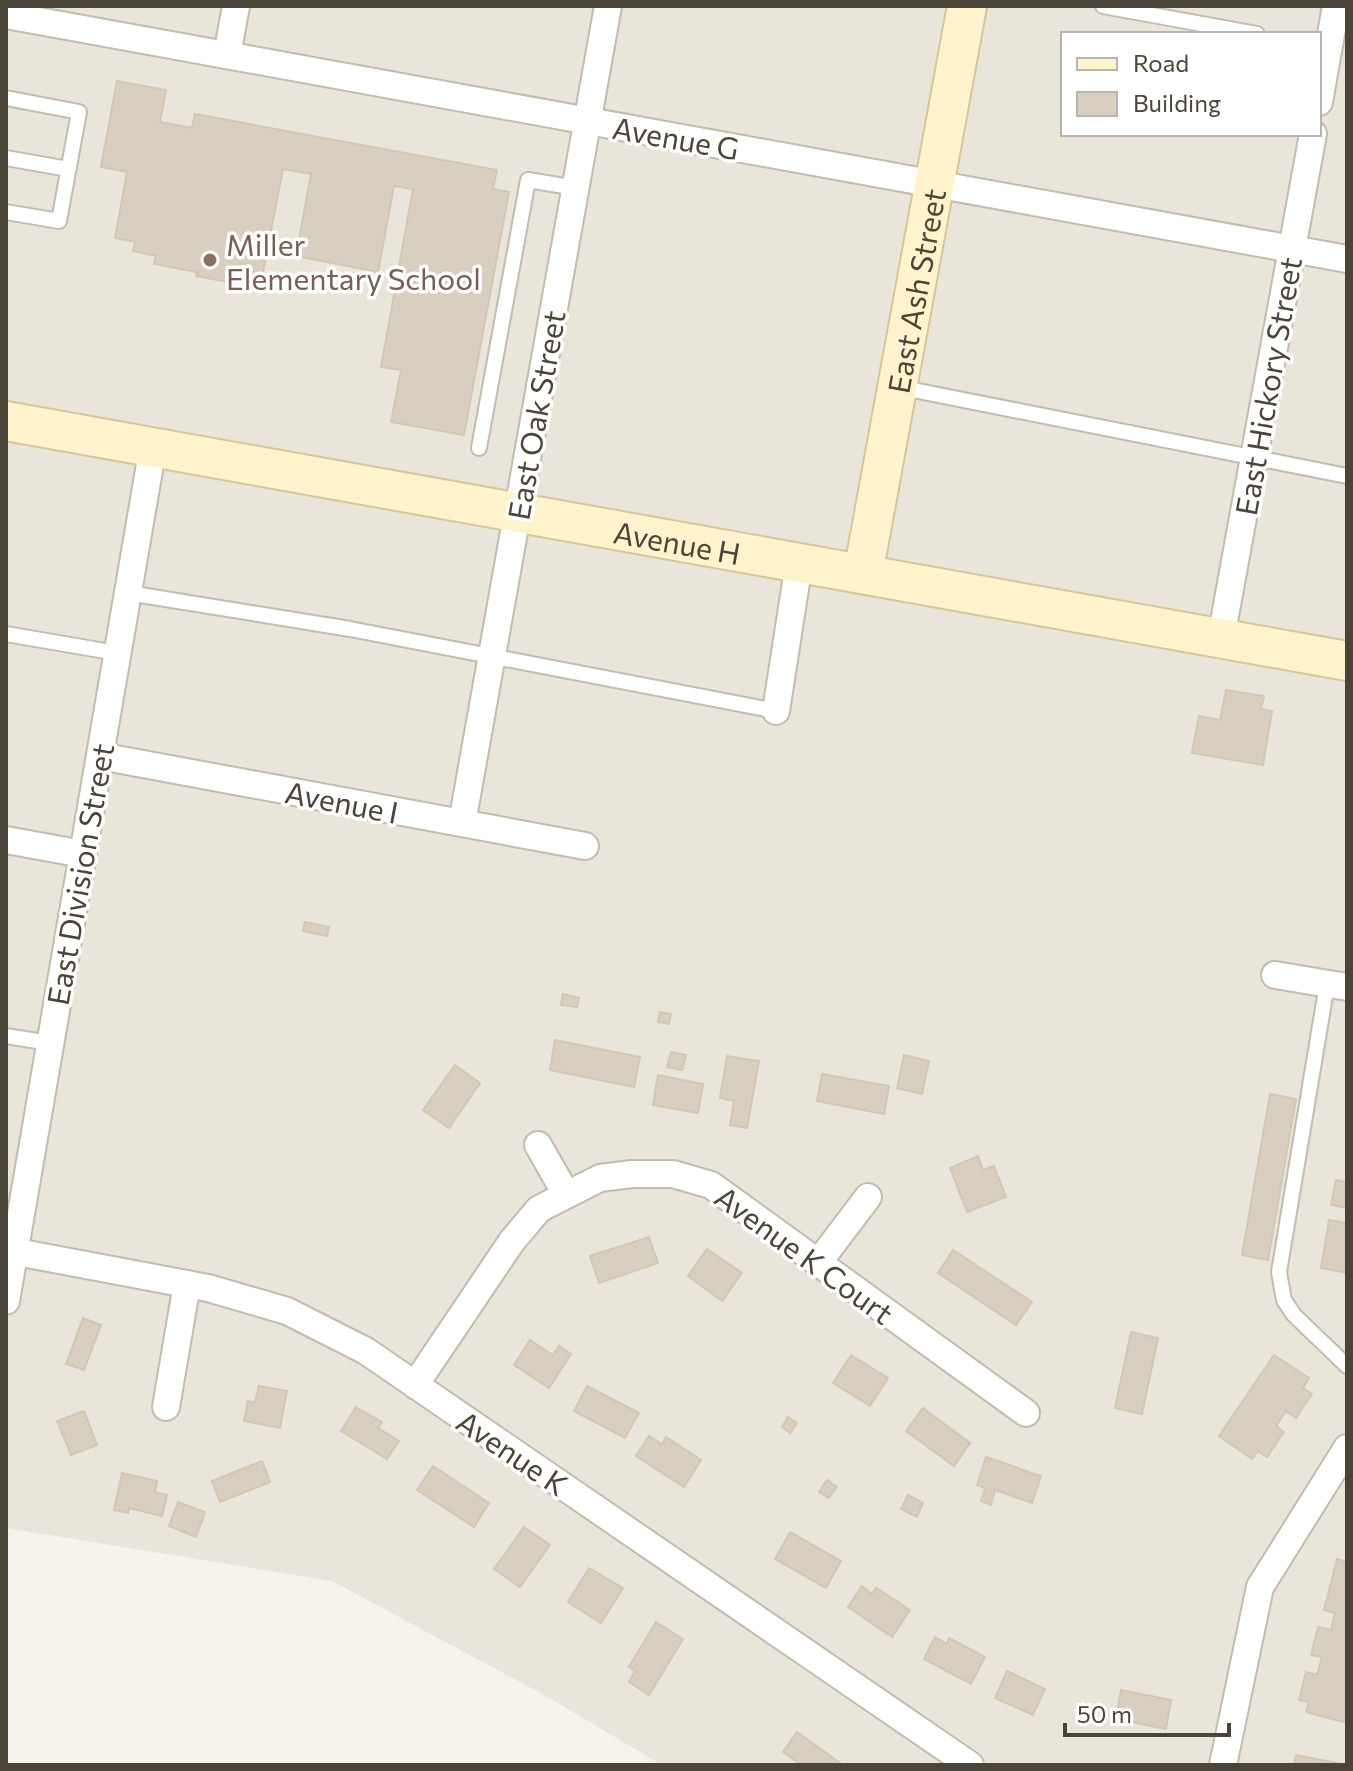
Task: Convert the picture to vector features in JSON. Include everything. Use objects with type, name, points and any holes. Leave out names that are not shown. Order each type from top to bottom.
[{"type":"street","points":[[227,55],[236,6]]},
{"type":"street","name":"East Oak Street","points":[[462,823],[608,6]]},
{"type":"street","name":"East Ash Street","points":[[863,574],[967,6]]},
{"type":"street","points":[[1321,94],[1332,48],[1336,6]]},
{"type":"street","name":"Avenue G","points":[[6,15],[1347,259]]},
{"type":"street","name":"East Hickory Street","points":[[1221,638],[1313,136]]},
{"type":"street","name":"Avenue H","points":[[6,421],[1347,661]]},
{"type":"street","name":"East Division Street","points":[[6,1301],[10,1250],[50,1043],[153,447]]},
{"type":"street","points":[[776,711],[799,563]]},
{"type":"street","name":"Avenue I","points":[[100,756],[585,846]]},
{"type":"street","points":[[6,840],[83,854]]},
{"type":"street","points":[[1275,975],[1337,986]]},
{"type":"street","points":[[538,1145],[566,1194]]},
{"type":"street","name":"Avenue K Court","points":[[415,1385],[512,1241],[539,1209],[600,1178],[673,1174],[711,1185],[1026,1413]]},
{"type":"street","points":[[818,1263],[868,1197]]},
{"type":"street","name":"Avenue K","points":[[10,1250],[187,1284],[287,1311],[366,1351],[970,1765]]},
{"type":"street","points":[[166,1407],[187,1284]]},
{"type":"street","points":[[1223,1765],[1260,1587],[1347,1448]]},
{"type":"lane","points":[[1103,6],[1246,32]]},
{"type":"lane","points":[[6,98],[79,112],[59,221],[6,212]]},
{"type":"lane","points":[[6,158],[68,169]]},
{"type":"lane","points":[[479,448],[528,180],[576,188]]},
{"type":"lane","points":[[897,387],[1347,476]]},
{"type":"lane","points":[[128,593],[492,655],[776,711]]},
{"type":"lane","points":[[6,634],[117,653]]},
{"type":"lane","points":[[1337,986],[1279,1272],[1284,1300],[1294,1315],[1347,1366]]},
{"type":"lane","points":[[6,1036],[50,1043]]},
{"type":"shaded area","points":[[6,6],[1347,6],[1347,1765],[662,1765],[546,1696],[332,1581],[6,1528]]},
{"type":"building","name":"Miller Elementary School","points":[[117,81],[166,90],[160,122],[192,128],[195,114],[497,170],[493,189],[509,192],[464,435],[391,422],[401,370],[381,367],[413,189],[394,186],[378,272],[296,256],[311,174],[283,169],[260,288],[196,276],[197,272],[154,264],[156,256],[133,251],[135,242],[115,238],[127,172],[101,167]]},
{"type":"building","points":[[1226,690],[1264,696],[1261,709],[1272,711],[1263,765],[1192,753],[1199,716],[1220,720]]},
{"type":"building","points":[[305,922],[329,927],[327,936],[303,931]]},
{"type":"building","points":[[563,994],[579,998],[577,1007],[561,1005]]},
{"type":"building","points":[[660,1012],[671,1014],[669,1024],[658,1022]]},
{"type":"building","points":[[555,1040],[640,1057],[634,1087],[550,1070]]},
{"type":"building","points":[[671,1052],[686,1055],[682,1070],[667,1067]]},
{"type":"building","points":[[904,1055],[929,1061],[922,1094],[897,1088]]},
{"type":"building","points":[[727,1056],[759,1061],[747,1128],[730,1125],[734,1101],[720,1098]]},
{"type":"building","points":[[455,1065],[480,1083],[449,1128],[423,1110]]},
{"type":"building","points":[[822,1074],[889,1086],[884,1114],[817,1101]]},
{"type":"building","points":[[658,1075],[703,1084],[698,1113],[653,1105]]},
{"type":"building","points":[[1270,1094],[1296,1099],[1268,1260],[1242,1255]]},
{"type":"building","points":[[978,1156],[983,1170],[994,1166],[1006,1197],[967,1212],[950,1168]]},
{"type":"building","points":[[1336,1180],[1347,1182],[1347,1208],[1331,1205]]},
{"type":"building","points":[[1329,1220],[1347,1223],[1347,1273],[1321,1268]]},
{"type":"building","points":[[649,1237],[658,1263],[599,1283],[590,1256]]},
{"type":"building","points":[[707,1249],[742,1273],[722,1301],[688,1276]]},
{"type":"building","points":[[953,1250],[1032,1302],[1016,1325],[938,1273]]},
{"type":"building","points":[[83,1318],[101,1325],[84,1370],[66,1364]]},
{"type":"building","points":[[1131,1332],[1158,1338],[1142,1414],[1115,1408]]},
{"type":"building","points":[[530,1340],[553,1355],[559,1346],[571,1354],[549,1388],[514,1365]]},
{"type":"building","points":[[851,1355],[888,1378],[870,1406],[833,1383]]},
{"type":"building","points":[[1274,1355],[1309,1378],[1303,1388],[1312,1394],[1296,1418],[1286,1411],[1276,1426],[1284,1432],[1267,1457],[1258,1451],[1252,1459],[1219,1436]]},
{"type":"building","points":[[259,1386],[287,1391],[280,1428],[244,1421],[248,1401],[255,1403]]},
{"type":"building","points":[[587,1386],[639,1413],[625,1438],[574,1411]]},
{"type":"building","points":[[356,1407],[382,1422],[378,1428],[399,1441],[387,1459],[341,1431]]},
{"type":"building","points":[[923,1408],[970,1443],[954,1466],[906,1431]]},
{"type":"building","points":[[84,1411],[97,1445],[71,1455],[57,1421]]},
{"type":"building","points":[[788,1417],[797,1423],[790,1433],[782,1427]]},
{"type":"building","points":[[649,1436],[662,1444],[666,1437],[701,1460],[684,1487],[636,1456]]},
{"type":"building","points":[[986,1457],[1041,1476],[1032,1503],[995,1490],[991,1505],[981,1501],[985,1488],[977,1485]]},
{"type":"building","points":[[262,1461],[270,1482],[220,1502],[212,1481]]},
{"type":"building","points":[[433,1466],[489,1503],[474,1527],[417,1490]]},
{"type":"building","points":[[122,1473],[157,1481],[155,1492],[167,1495],[162,1516],[129,1508],[128,1513],[114,1510]]},
{"type":"building","points":[[827,1480],[837,1487],[829,1498],[819,1492]]},
{"type":"building","points":[[908,1495],[923,1503],[917,1517],[901,1509]]},
{"type":"building","points":[[178,1502],[205,1512],[196,1537],[169,1526]]},
{"type":"building","points":[[524,1527],[550,1545],[520,1587],[494,1569]]},
{"type":"building","points":[[790,1532],[841,1561],[826,1588],[775,1559]]},
{"type":"building","points":[[1337,1559],[1347,1562],[1347,1723],[1306,1712],[1309,1702],[1299,1700],[1306,1672],[1317,1675],[1322,1657],[1311,1655],[1318,1627],[1331,1630],[1335,1613],[1324,1610]]},
{"type":"building","points":[[589,1568],[623,1588],[601,1623],[568,1602]]},
{"type":"building","points":[[862,1586],[872,1594],[876,1588],[910,1610],[892,1637],[848,1607]]},
{"type":"building","points":[[656,1622],[683,1639],[649,1695],[629,1682],[635,1671],[629,1667]]},
{"type":"building","points":[[935,1637],[947,1644],[949,1638],[985,1657],[971,1684],[924,1659]]},
{"type":"building","points":[[1007,1671],[1045,1689],[1033,1715],[995,1698]]},
{"type":"building","points":[[1121,1690],[1171,1700],[1166,1729],[1116,1719]]},
{"type":"building","points":[[797,1732],[843,1765],[801,1765],[783,1752]]},
{"type":"building","points":[[1296,1755],[1347,1765],[1294,1765]]},
{"type":"place","name":"Miller Elementary School","points":[[210,260]]}]
